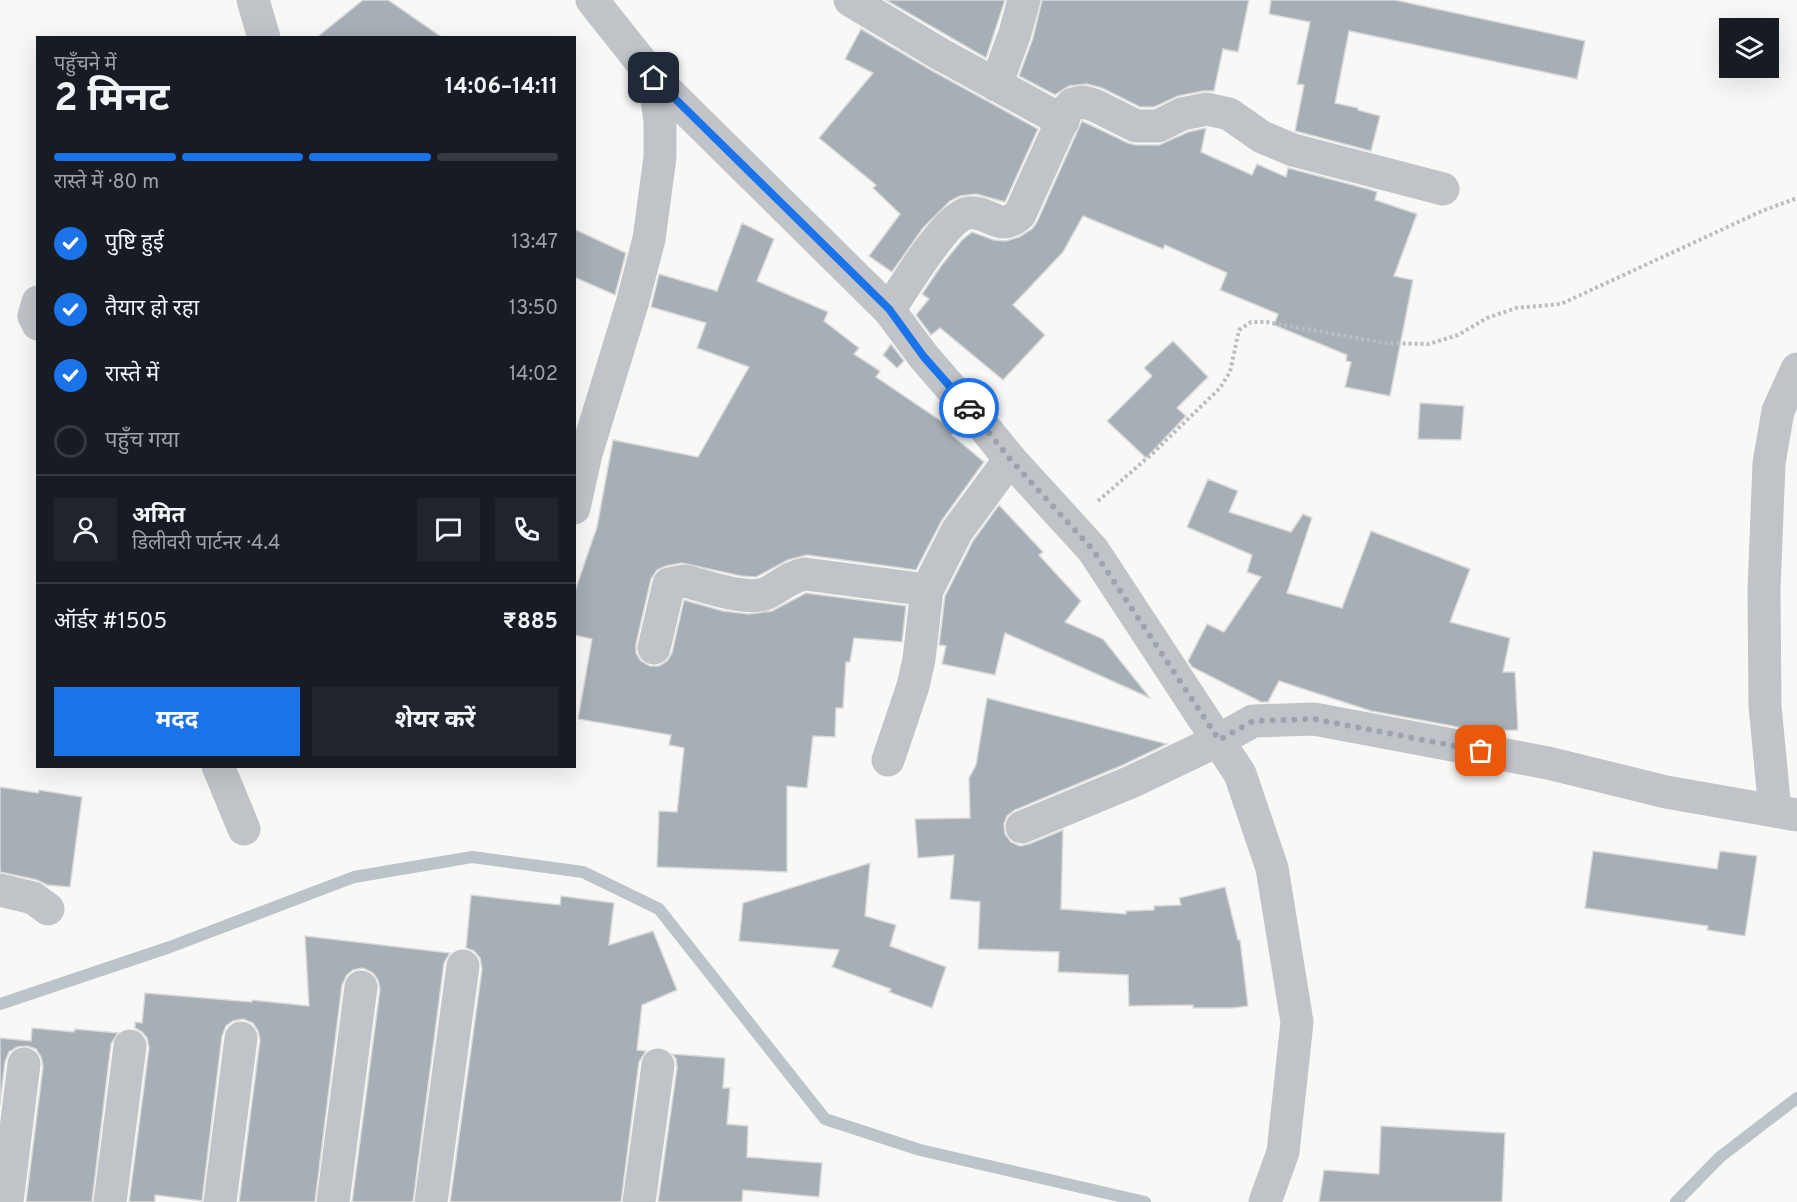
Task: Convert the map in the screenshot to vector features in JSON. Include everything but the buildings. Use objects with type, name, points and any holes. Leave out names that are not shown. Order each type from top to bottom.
[{"type":"street","points":[[253,0],[263,36]]},
{"type":"street","points":[[592,0],[654,78],[889,309],[924,357],[1010,459],[1093,550],[1240,774],[1272,868],[1297,1022],[1282,1152],[1265,1202]]},
{"type":"street","points":[[850,0],[1063,121]]},
{"type":"street","points":[[996,85],[1024,0]]},
{"type":"street","points":[[576,499],[586,454],[632,304],[649,239],[660,158],[660,121],[654,78]]},
{"type":"street","points":[[889,309],[940,235],[959,217],[969,213],[978,214],[1003,223],[1010,222],[1020,214],[1067,110],[1073,104],[1083,102],[1094,105],[1136,126],[1158,126],[1182,114],[1207,109],[1229,114],[1262,136],[1293,150],[1443,189]]},
{"type":"street","points":[[1022,826],[1131,782],[1253,721],[1314,719],[1548,763],[1666,792],[1786,813],[1765,706],[1764,590],[1769,464],[1778,411],[1797,369]]},
{"type":"street","points":[[888,760],[913,686],[919,659],[927,590],[957,531],[1010,459]]},
{"type":"street","points":[[654,648],[669,584],[675,581],[685,581],[747,596],[768,593],[793,576],[805,574],[927,590]]},
{"type":"street","points":[[219,768],[244,829]]},
{"type":"street","points":[[0,890],[33,898],[48,909]]},
{"type":"street","points":[[431,1202],[463,966]]},
{"type":"street","points":[[333,1202],[361,987]]},
{"type":"street","points":[[220,1202],[241,1038]]},
{"type":"street","points":[[110,1202],[130,1046]]},
{"type":"street","points":[[7,1202],[24,1064]]},
{"type":"street","points":[[639,1202],[658,1065]]},
{"type":"path","points":[[1071,526],[1220,388],[1230,372],[1239,330],[1251,322],[1267,322],[1385,343],[1429,344],[1458,336],[1486,318],[1516,308],[1561,304],[1731,224],[1797,198]]},
{"type":"waterway","points":[[0,1004],[170,947],[354,877],[472,857],[583,872],[659,909],[825,1119],[920,1150],[1145,1202]]},
{"type":"waterway","points":[[1676,1202],[1720,1157],[1797,1098]]},
{"type":"way so far","points":[[969,408],[1010,459],[1093,550],[1219,740],[1253,721],[1314,719],[1481,751]]},
{"type":"route","points":[[654,78],[889,309],[924,357],[969,408]]}]
